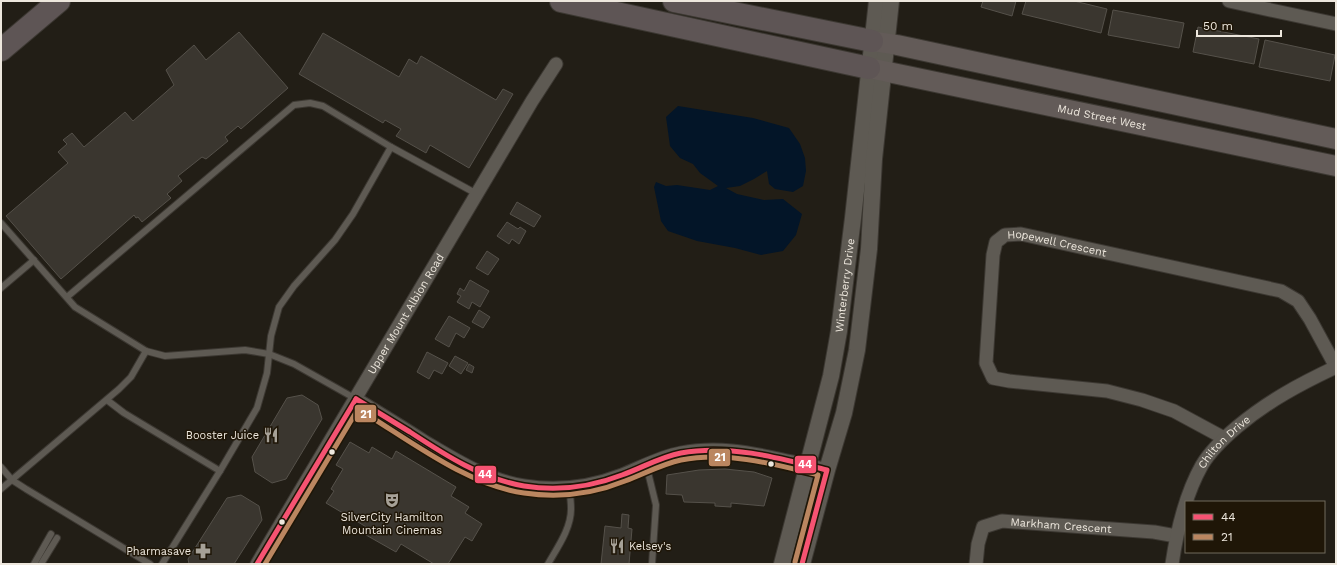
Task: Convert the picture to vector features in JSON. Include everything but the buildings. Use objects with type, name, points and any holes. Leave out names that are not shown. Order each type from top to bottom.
[{"type":"highway","points":[[1,50],[59,1]]},
{"type":"highway","points":[[561,1],[876,69]]},
{"type":"highway","points":[[674,1],[880,42]]},
{"type":"highway","points":[[713,1],[783,23]]},
{"type":"main road","points":[[880,42],[1336,139]]},
{"type":"main road","name":"Mud Street West","points":[[876,69],[1336,166]]},
{"type":"street","name":"Winterberry Drive","points":[[877,1],[880,42]]},
{"type":"street","name":"Winterberry Drive","points":[[782,564],[831,376],[839,331],[853,218],[880,42],[891,1]]},
{"type":"street","points":[[1229,1],[1336,24]]},
{"type":"street","name":"Upper Mount Albion Road","points":[[257,564],[532,101],[556,64]]},
{"type":"street","name":"Winterberry Drive","points":[[802,564],[844,413],[857,350],[869,249],[874,159],[876,69]]},
{"type":"street","name":"Hopewell Crescent","points":[[1224,438],[1174,411],[1142,400],[1107,391],[1009,382],[993,378],[986,363],[993,255],[996,242],[1005,234],[1021,234],[1281,291],[1298,301],[1310,319],[1336,367]]},
{"type":"street","name":"Chilton Drive","points":[[1185,501],[1203,465],[1224,438],[1265,405],[1306,381],[1336,367]]},
{"type":"street","points":[[356,399],[458,462],[484,474],[524,486],[553,488],[569,487],[608,480],[646,464],[681,453],[718,450],[749,452],[827,470]]},
{"type":"street","name":"Chilton Drive","points":[[1172,564],[1176,536],[1185,503]]},
{"type":"street","name":"Markham Crescent","points":[[976,564],[978,544],[983,527],[1002,521],[1154,532],[1176,536]]},
{"type":"lane","points":[[67,297],[294,105],[310,103],[323,106],[391,147],[477,194]]},
{"type":"lane","points":[[162,564],[257,408],[267,373],[271,336],[280,306],[294,286],[335,240],[353,214],[391,147]]},
{"type":"lane","points":[[1,223],[75,307],[146,351],[165,356],[244,350],[269,354],[294,364],[356,399]]},
{"type":"lane","points":[[1,288],[34,260]]},
{"type":"lane","points":[[1,489],[131,378],[146,351]]},
{"type":"lane","points":[[107,400],[124,413],[220,470]]},
{"type":"lane","points":[[646,464],[656,505],[652,564]]},
{"type":"lane","points":[[1,467],[12,480],[150,564]]},
{"type":"lane","points":[[548,564],[560,544],[569,522],[571,510],[569,487]]},
{"type":"lane","points":[[34,564],[54,536],[41,564]]},
{"type":"water","points":[[678,106],[753,118],[789,128],[800,144],[805,158],[806,171],[803,186],[793,192],[775,189],[769,184],[767,171],[740,186],[726,188],[737,194],[764,200],[783,199],[802,214],[796,235],[783,251],[761,255],[735,248],[697,241],[668,231],[661,221],[654,187],[656,182],[666,186],[677,185],[710,190],[718,186],[700,173],[693,164],[680,158],[670,146],[666,117]]},
{"type":"transit line","name":"44","points":[[356,399],[464,465],[493,478],[524,486],[561,488],[586,485],[610,479],[673,455],[717,450],[736,451],[773,457],[827,470],[802,564]]},
{"type":"transit line","name":"44","points":[[257,564],[356,399]]},
{"type":"transit line","name":"21","points":[[265,564],[358,409],[417,447],[459,471],[481,481],[524,493],[562,495],[588,492],[613,485],[674,462],[698,458],[716,457],[750,460],[818,475],[795,562]]},
{"type":"place","name":"Booster Juice","points":[[271,435]]},
{"type":"place","name":"SilverCity Hamilton Mountain Cinemas","points":[[392,500]]},
{"type":"place","name":"Kelsey's","points":[[617,546]]},
{"type":"place","name":"Pharmasave","points":[[203,551]]}]
